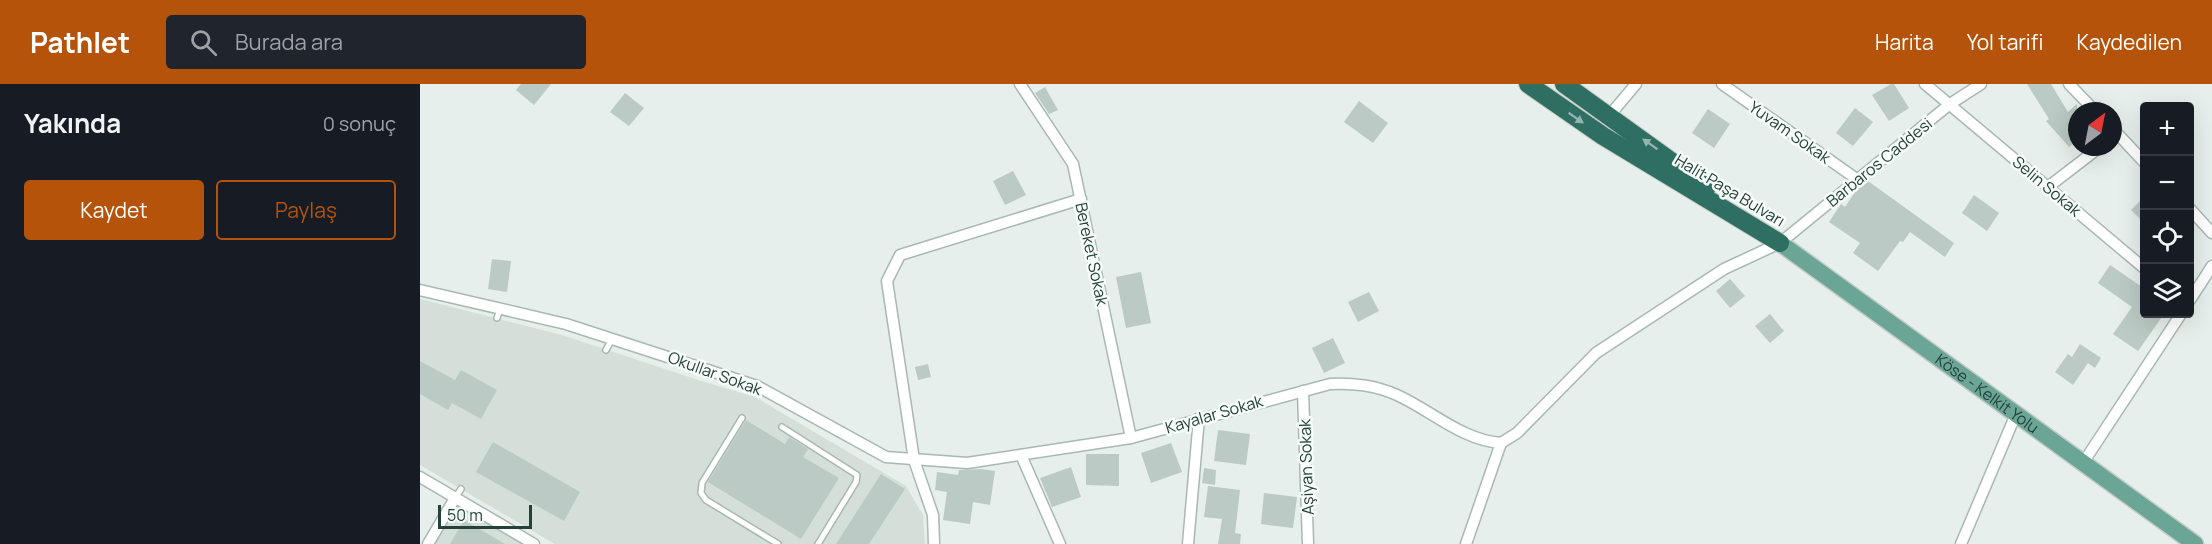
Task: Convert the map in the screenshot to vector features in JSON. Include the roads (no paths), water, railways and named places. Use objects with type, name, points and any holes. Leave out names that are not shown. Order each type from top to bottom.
[{"type":"highway","name":"Halit Paşa Bulvarı","points":[[1528,84],[1603,136],[1780,243]]},
{"type":"highway","name":"Halit Paşa Bulvarı","points":[[1564,84],[1661,152],[1780,243]]},
{"type":"main road","name":"Köse - Kelkit Yolu","points":[[1780,243],[2195,544]]},
{"type":"street","name":"Bereket Sokak","points":[[1020,84],[1073,164],[1131,438]]},
{"type":"street","points":[[1609,116],[1636,84]]},
{"type":"street","name":"Yuvam Sokak","points":[[1722,84],[1858,180]]},
{"type":"street","name":"Selin Sokak","points":[[1925,84],[2140,264]]},
{"type":"street","name":"Barbaros Caddesi","points":[[1501,443],[1516,433],[1596,353],[1724,269],[1780,243],[1950,104],[1981,84]]},
{"type":"street","points":[[2069,84],[2086,102]]},
{"type":"street","points":[[2122,141],[2140,157]]},
{"type":"street","points":[[2048,187],[2088,156]]},
{"type":"street","points":[[934,544],[933,515],[914,460],[887,281],[900,255],[1081,199]]},
{"type":"street","points":[[2191,210],[2212,232]]},
{"type":"street","points":[[2194,294],[2212,266]]},
{"type":"street","name":"Okullar Sokak","points":[[420,290],[498,314],[566,324],[757,386],[886,457],[914,460]]},
{"type":"street","points":[[2083,463],[2178,318]]},
{"type":"street","name":"Kayalar Sokak","points":[[914,460],[967,463],[1131,438],[1330,384],[1358,383],[1397,395],[1484,442],[1501,443]]},
{"type":"street","name":"Aşiyan Sokak","points":[[1303,391],[1308,544]]},
{"type":"street","points":[[1961,544],[2016,414]]},
{"type":"street","points":[[1188,544],[1199,418]]},
{"type":"street","points":[[1466,544],[1501,443]]},
{"type":"street","points":[[1021,455],[1060,544]]},
{"type":"street","points":[[420,477],[458,493],[534,544]]},
{"type":"street","points":[[428,544],[458,493]]},
{"type":"lane","points":[[606,350],[612,339]]},
{"type":"lane","points":[[742,418],[702,483],[701,492],[706,500],[778,544]]},
{"type":"lane","points":[[782,426],[857,475],[856,482],[818,544]]}]
